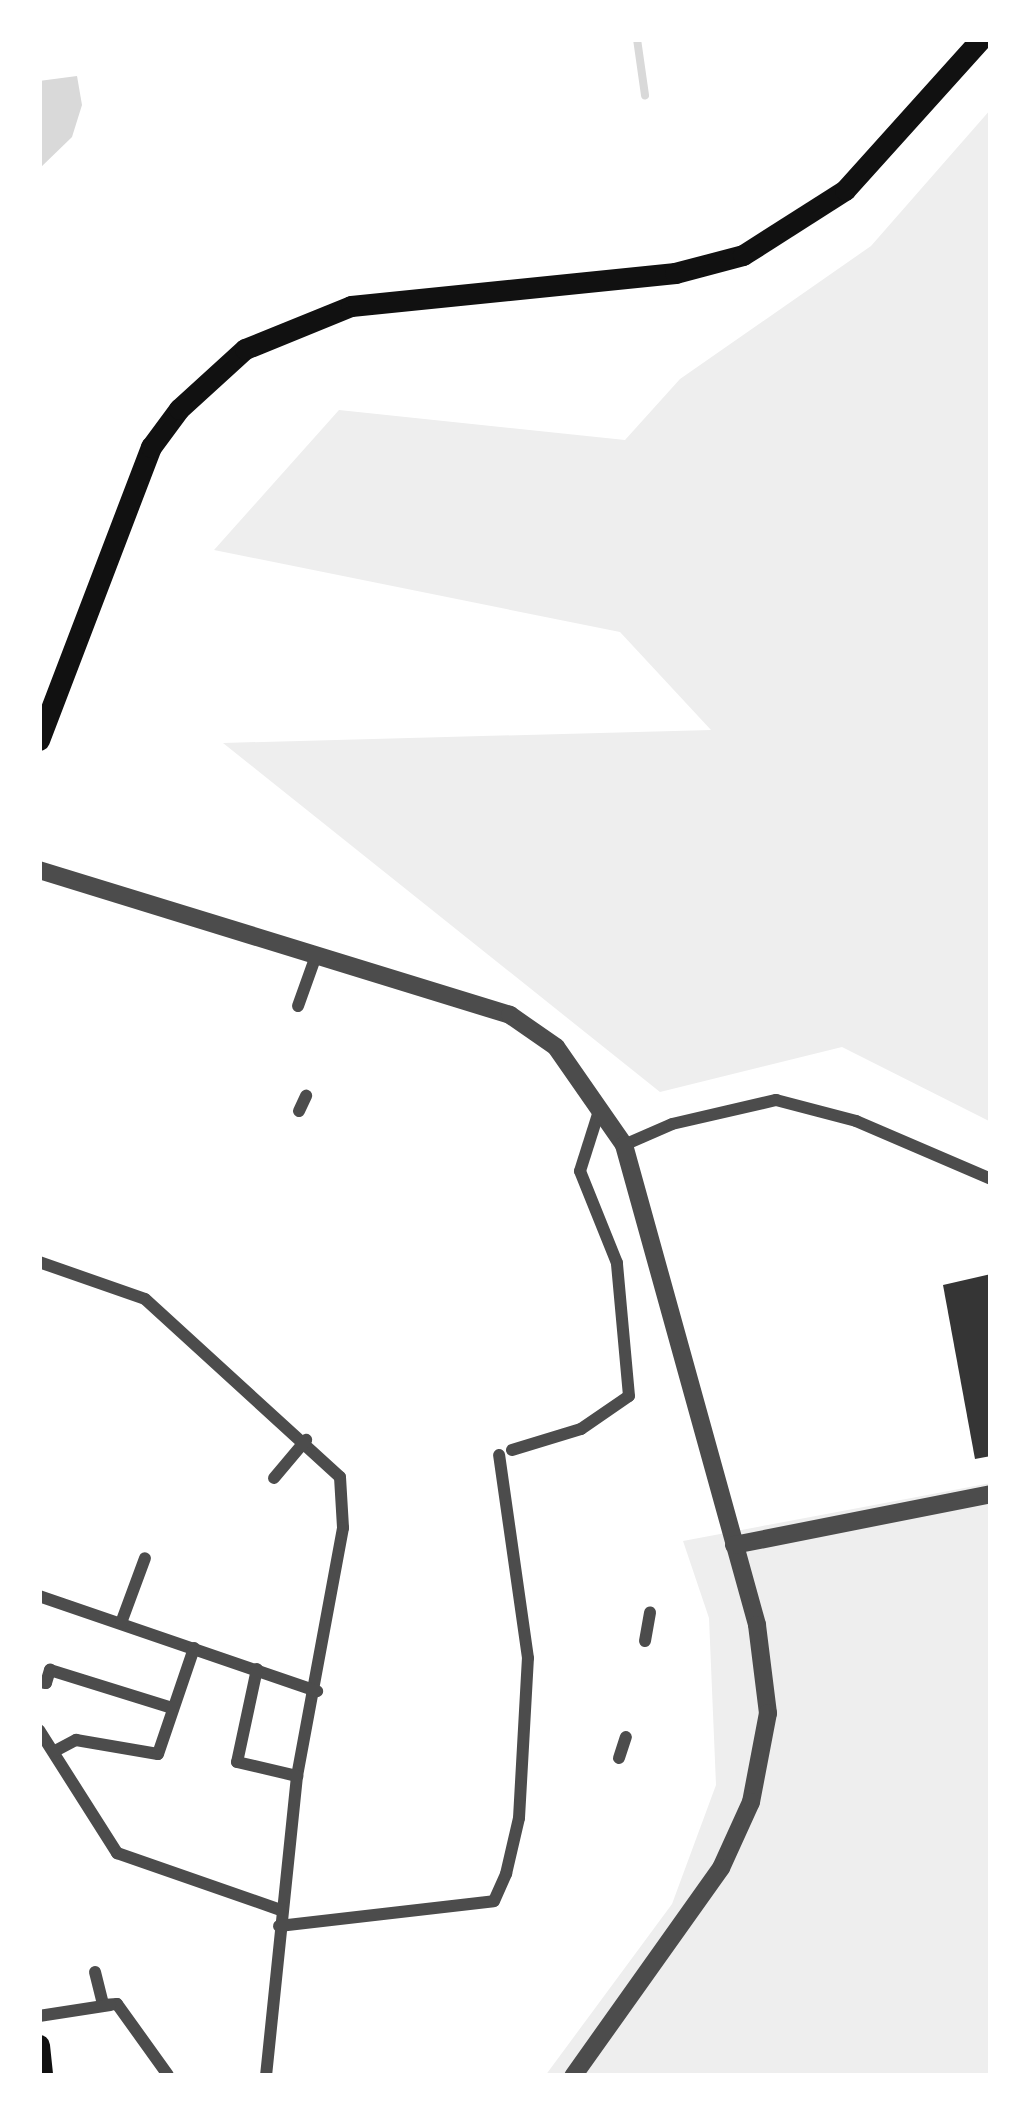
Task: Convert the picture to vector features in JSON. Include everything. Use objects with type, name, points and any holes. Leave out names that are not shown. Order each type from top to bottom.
[{"type":"main road","points":[[39,740],[152,447],[179,409],[245,349],[351,305],[675,273],[742,255],[845,190],[982,39]]},
{"type":"main road","points":[[39,2045],[42,2076]]},
{"type":"street","points":[[39,870],[510,1015],[556,1046],[602,1103],[624,1145],[757,1625],[768,1713],[751,1802],[721,1868],[573,2076]]},
{"type":"street","points":[[298,1006],[317,953]]},
{"type":"street","points":[[299,1112],[306,1096]]},
{"type":"street","points":[[624,1145],[672,1124],[776,1100],[856,1120],[991,1179]]},
{"type":"street","points":[[278,1926],[494,1901],[500,1888],[519,1818],[529,1658],[506,1452],[581,1430],[629,1396],[616,1264],[580,1171],[602,1103]]},
{"type":"street","points":[[39,1262],[145,1299],[306,1440],[340,1477],[343,1528],[317,1691],[297,1776],[266,2076]]},
{"type":"street","points":[[274,1478],[306,1440]]},
{"type":"street","points":[[734,1545],[991,1494]]},
{"type":"street","points":[[121,1623],[145,1558]]},
{"type":"street","points":[[39,1596],[317,1691]]},
{"type":"street","points":[[645,1641],[650,1612]]},
{"type":"street","points":[[55,1751],[76,1740],[158,1754],[194,1648]]},
{"type":"street","points":[[257,1669],[237,1762],[297,1776]]},
{"type":"street","points":[[39,1682],[50,1670],[172,1708]]},
{"type":"street","points":[[39,1730],[117,1853],[281,1910]]},
{"type":"street","points":[[620,1759],[626,1737]]},
{"type":"street","points":[[95,1972],[104,2006],[117,2004]]},
{"type":"street","points":[[39,2016],[117,2004]]},
{"type":"street","points":[[117,2004],[168,2075]]},
{"type":"shaded area","points":[[77,76],[82,105],[72,137],[39,169],[39,81]]},
{"type":"shaded area","points":[[991,109],[991,1122],[842,1047],[660,1092],[223,743],[711,730],[620,632],[214,550],[339,410],[625,440],[680,379],[871,246]]},
{"type":"shaded area","points":[[991,1483],[991,2076],[545,2076],[672,1904],[716,1785],[709,1618],[683,1541]]},
{"type":"building","points":[[991,1274],[991,1456],[975,1459],[943,1285]]},
{"type":"waterway","points":[[637,39],[645,95]]}]
